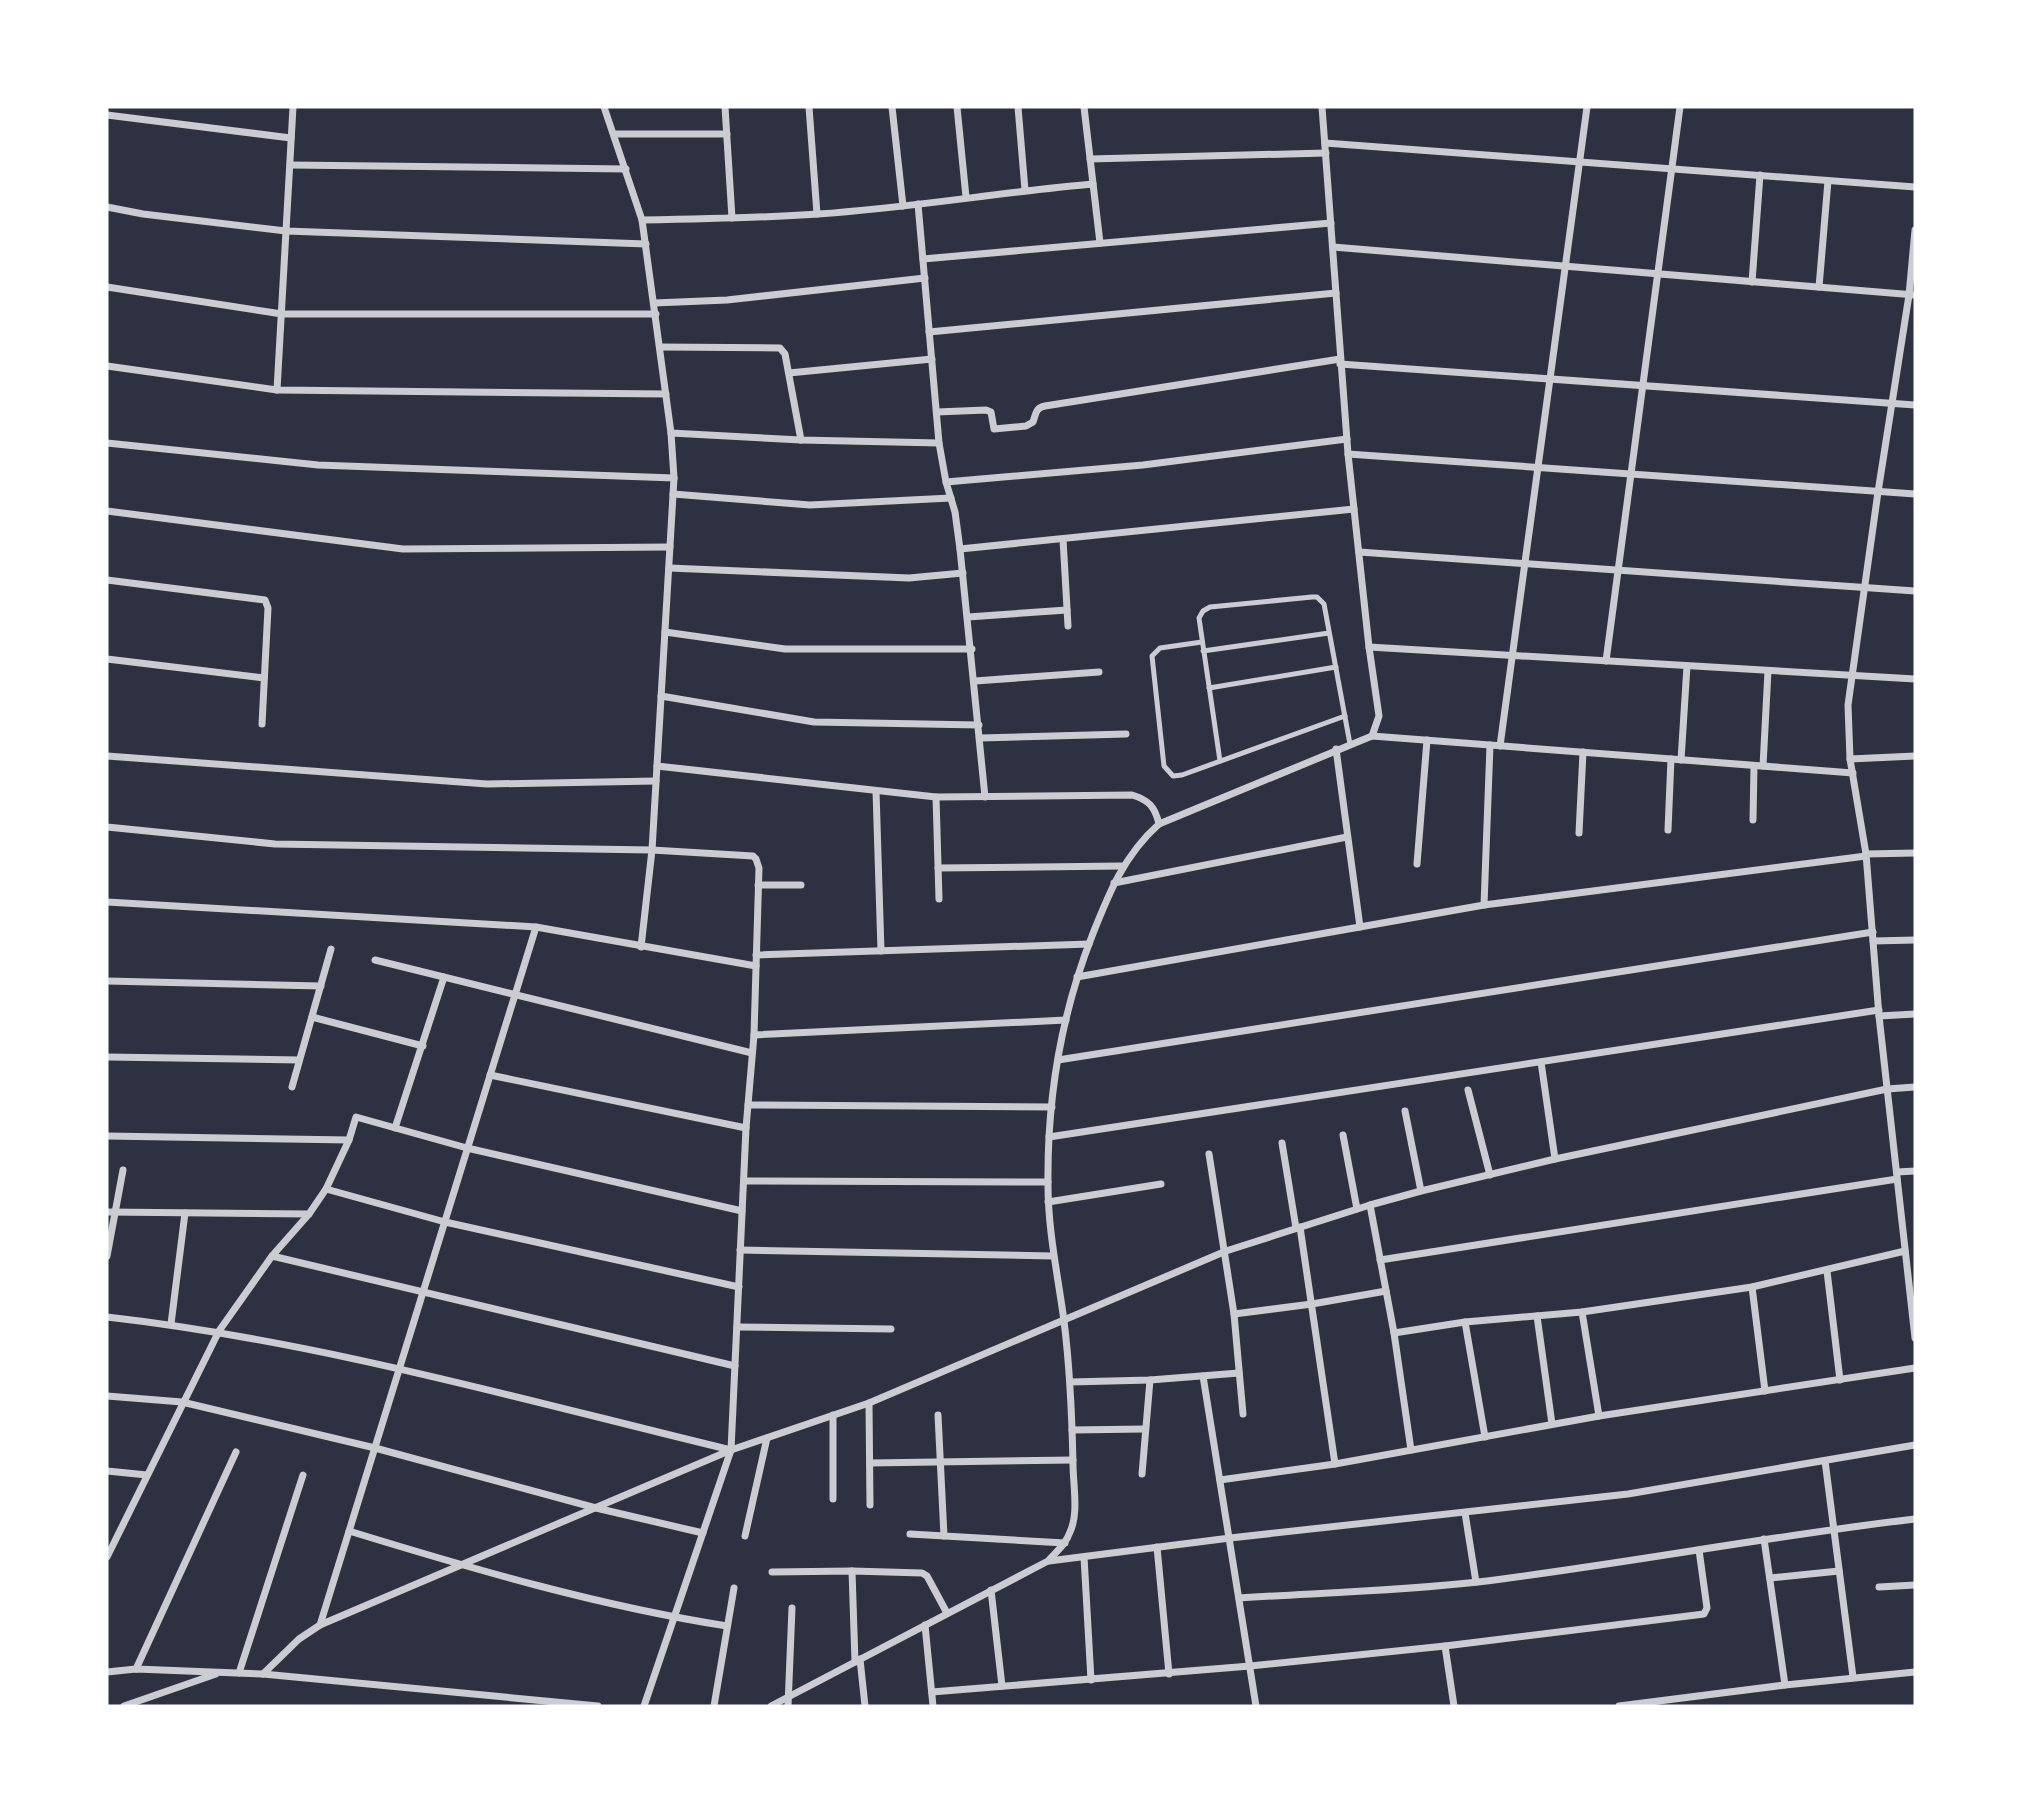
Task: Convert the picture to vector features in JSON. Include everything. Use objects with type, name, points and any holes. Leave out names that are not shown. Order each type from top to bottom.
[{"type":"street","points":[[277,390],[293,107]]},
{"type":"street","points":[[604,107],[642,220],[671,433],[674,478],[652,850],[641,947]]},
{"type":"street","points":[[725,107],[732,218]]},
{"type":"street","points":[[809,107],[817,214]]},
{"type":"street","points":[[892,107],[903,206]]},
{"type":"street","points":[[957,107],[966,197]]},
{"type":"street","points":[[1018,107],[1026,190]]},
{"type":"street","points":[[1084,107],[1100,243]]},
{"type":"street","points":[[1322,107],[1348,454],[1379,716],[1371,736]]},
{"type":"street","points":[[1500,746],[1587,107]]},
{"type":"street","points":[[1606,661],[1680,107]]},
{"type":"street","points":[[107,115],[291,138]]},
{"type":"street","points":[[615,134],[727,134]]},
{"type":"street","points":[[1325,143],[1915,187]]},
{"type":"street","points":[[1090,159],[1326,153]]},
{"type":"street","points":[[290,165],[626,169]]},
{"type":"street","points":[[1752,282],[1760,176]]},
{"type":"street","points":[[1819,287],[1828,181]]},
{"type":"street","points":[[642,220],[817,214],[1093,184]]},
{"type":"street","points":[[918,204],[939,443],[955,512],[960,549],[985,797]]},
{"type":"street","points":[[107,207],[143,214],[286,231],[646,244]]},
{"type":"street","points":[[923,259],[1331,223]]},
{"type":"street","points":[[1915,230],[1912,295],[1878,492],[1848,705],[1850,759],[1866,855],[1879,1013],[1915,1338]]},
{"type":"street","points":[[1333,247],[1912,295]]},
{"type":"street","points":[[654,303],[727,300],[925,278]]},
{"type":"street","points":[[107,287],[282,314],[656,314]]},
{"type":"street","points":[[929,332],[1336,293]]},
{"type":"street","points":[[660,347],[777,347],[785,354],[801,440]]},
{"type":"street","points":[[789,373],[932,359]]},
{"type":"street","points":[[937,412],[986,410],[990,412],[994,429],[1026,426],[1033,422],[1039,407],[1340,362],[1915,405]]},
{"type":"street","points":[[107,366],[277,390],[666,394]]},
{"type":"street","points":[[671,433],[801,440],[939,443]]},
{"type":"street","points":[[946,482],[1143,466],[1347,439]]},
{"type":"street","points":[[107,443],[318,465],[674,478]]},
{"type":"street","points":[[1348,454],[1915,494]]},
{"type":"street","points":[[673,494],[810,505],[951,498]]},
{"type":"street","points":[[960,549],[1354,509]]},
{"type":"street","points":[[107,511],[403,549],[670,547]]},
{"type":"street","points":[[1063,539],[1068,626]]},
{"type":"street","points":[[1359,552],[1915,592]]},
{"type":"street","points":[[669,568],[909,578],[963,573]]},
{"type":"street","points":[[107,580],[261,598],[268,608],[262,724]]},
{"type":"street","points":[[968,617],[1067,610]]},
{"type":"street","points":[[665,632],[785,649],[972,649]]},
{"type":"street","points":[[1369,647],[1915,680]]},
{"type":"street","points":[[107,659],[264,678]]},
{"type":"street","points":[[1681,760],[1687,666]]},
{"type":"street","points":[[1753,820],[1768,671]]},
{"type":"street","points":[[975,681],[1099,672]]},
{"type":"street","points":[[662,696],[814,722],[979,725]]},
{"type":"street","points":[[980,738],[1126,734]]},
{"type":"street","points":[[771,1706],[787,1703],[857,1660],[1048,1561],[1065,1543],[1074,1520],[1071,1382],[1048,1202],[1049,1137],[1058,1060],[1077,977],[1114,883],[1122,866],[1142,839],[1159,824],[1371,736],[1853,774]]},
{"type":"street","points":[[1417,864],[1427,740]]},
{"type":"street","points":[[1484,905],[1490,745]]},
{"type":"street","points":[[1335,749],[1360,927]]},
{"type":"street","points":[[1579,833],[1583,752]]},
{"type":"street","points":[[107,755],[487,784],[656,780]]},
{"type":"street","points":[[1850,759],[1915,755]]},
{"type":"street","points":[[1668,830],[1671,759]]},
{"type":"street","points":[[657,766],[936,797],[1132,795],[1146,799],[1156,810],[1159,824]]},
{"type":"street","points":[[876,792],[881,951]]},
{"type":"street","points":[[936,797],[939,899]]},
{"type":"street","points":[[107,827],[275,844],[652,850],[753,856],[758,863],[754,1035],[746,1128],[731,1450],[644,1706]]},
{"type":"street","points":[[1114,883],[1347,837]]},
{"type":"street","points":[[1077,977],[1484,905],[1866,855],[1915,853]]},
{"type":"street","points":[[938,868],[1122,866]]},
{"type":"street","points":[[758,885],[801,885]]},
{"type":"street","points":[[107,902],[536,927],[756,966]]},
{"type":"street","points":[[320,1625],[536,927]]},
{"type":"street","points":[[1058,1060],[1872,932]]},
{"type":"street","points":[[1873,941],[1915,940]]},
{"type":"street","points":[[756,955],[1089,944]]},
{"type":"street","points":[[292,1087],[331,948]]},
{"type":"street","points":[[375,960],[752,1053]]},
{"type":"street","points":[[395,1128],[444,977]]},
{"type":"street","points":[[107,981],[321,986]]},
{"type":"street","points":[[1049,1137],[1879,1013],[1915,1014]]},
{"type":"street","points":[[312,1017],[423,1046]]},
{"type":"street","points":[[754,1035],[1066,1020]]},
{"type":"street","points":[[107,1057],[299,1060]]},
{"type":"street","points":[[1541,1062],[1555,1159]]},
{"type":"street","points":[[490,1075],[746,1128]]},
{"type":"street","points":[[263,1674],[299,1639],[320,1625],[731,1450],[869,1403],[1226,1251],[1370,1205],[1555,1159],[1887,1089],[1915,1087]]},
{"type":"street","points":[[1468,1090],[1490,1175]]},
{"type":"street","points":[[748,1105],[1052,1107]]},
{"type":"street","points":[[1405,1111],[1422,1191]]},
{"type":"street","points":[[107,1557],[109,1545],[219,1331],[272,1255],[309,1214],[326,1189],[349,1140],[356,1117],[467,1148],[742,1211]]},
{"type":"street","points":[[1343,1135],[1357,1209]]},
{"type":"street","points":[[107,1136],[349,1140]]},
{"type":"street","points":[[1282,1143],[1311,1304],[1335,1464]]},
{"type":"street","points":[[1209,1154],[1226,1251],[1243,1414]]},
{"type":"street","points":[[107,1256],[111,1212],[122,1170]]},
{"type":"street","points":[[1380,1260],[1915,1171]]},
{"type":"street","points":[[744,1181],[1048,1182]]},
{"type":"street","points":[[1048,1202],[1161,1184]]},
{"type":"street","points":[[326,1189],[445,1222],[739,1287]]},
{"type":"street","points":[[1370,1205],[1394,1333],[1411,1450]]},
{"type":"street","points":[[111,1212],[309,1214]]},
{"type":"street","points":[[171,1324],[185,1213]]},
{"type":"street","points":[[1904,1239],[1915,1238]]},
{"type":"street","points":[[740,1250],[1053,1256]]},
{"type":"street","points":[[1394,1333],[1465,1322],[1582,1312],[1752,1287],[1905,1251]]},
{"type":"street","points":[[272,1255],[735,1366]]},
{"type":"street","points":[[1827,1271],[1840,1380]]},
{"type":"street","points":[[1752,1287],[1765,1391]]},
{"type":"street","points":[[1234,1314],[1386,1291]]},
{"type":"street","points":[[1582,1312],[1599,1416]]},
{"type":"street","points":[[1537,1316],[1552,1424]]},
{"type":"street","points":[[107,1317],[219,1331],[399,1369],[731,1450]]},
{"type":"street","points":[[1465,1322],[1485,1437]]},
{"type":"street","points":[[737,1328],[891,1329]]},
{"type":"street","points":[[1220,1480],[1335,1464],[1599,1416],[1915,1368]]},
{"type":"street","points":[[1071,1382],[1150,1380],[1239,1373]]},
{"type":"street","points":[[1203,1376],[1256,1706]]},
{"type":"street","points":[[1142,1474],[1150,1380]]},
{"type":"street","points":[[107,1396],[182,1402],[375,1448],[596,1508],[703,1533]]},
{"type":"street","points":[[869,1403],[870,1505]]},
{"type":"street","points":[[833,1415],[833,1499]]},
{"type":"street","points":[[938,1415],[944,1536]]},
{"type":"street","points":[[1072,1430],[1145,1429]]},
{"type":"street","points":[[745,1536],[767,1438]]},
{"type":"street","points":[[1048,1561],[1628,1494],[1915,1446]]},
{"type":"street","points":[[136,1669],[236,1452]]},
{"type":"street","points":[[870,1463],[1073,1460]]},
{"type":"street","points":[[1825,1461],[1853,1677]]},
{"type":"street","points":[[107,1471],[146,1475]]},
{"type":"street","points":[[239,1673],[303,1475]]},
{"type":"street","points":[[1465,1513],[1476,1582]]},
{"type":"street","points":[[1239,1598],[1476,1582],[1833,1528],[1915,1519]]},
{"type":"street","points":[[349,1531],[462,1565],[675,1618],[727,1626]]},
{"type":"street","points":[[910,1534],[1065,1543]]},
{"type":"street","points":[[1764,1539],[1785,1685]]},
{"type":"street","points":[[1157,1547],[1169,1674]]},
{"type":"street","points":[[932,1692],[1250,1666],[1445,1646],[1704,1614],[1707,1608],[1699,1550]]},
{"type":"street","points":[[1084,1557],[1091,1680]]},
{"type":"street","points":[[852,1571],[857,1660],[866,1706]]},
{"type":"street","points":[[1770,1578],[1839,1571]]},
{"type":"street","points":[[772,1572],[922,1573],[927,1576],[947,1613]]},
{"type":"street","points":[[1879,1587],[1915,1585]]},
{"type":"street","points":[[713,1706],[734,1588]]},
{"type":"street","points":[[991,1590],[1002,1686]]},
{"type":"street","points":[[787,1703],[792,1608]]},
{"type":"street","points":[[925,1625],[933,1706]]},
{"type":"street","points":[[1445,1646],[1454,1706]]},
{"type":"street","points":[[107,1672],[136,1669],[263,1674],[526,1702],[598,1706]]},
{"type":"street","points":[[124,1706],[220,1672]]},
{"type":"street","points":[[1620,1706],[1853,1677],[1915,1672]]},
{"type":"lane","points":[[1220,761],[1199,618],[1206,608],[1317,597],[1324,604],[1350,744]]},
{"type":"lane","points":[[1203,651],[1329,633]]},
{"type":"lane","points":[[1202,642],[1160,648],[1152,656],[1164,766],[1169,774],[1178,776],[1345,716]]},
{"type":"lane","points":[[1209,688],[1335,667]]}]
